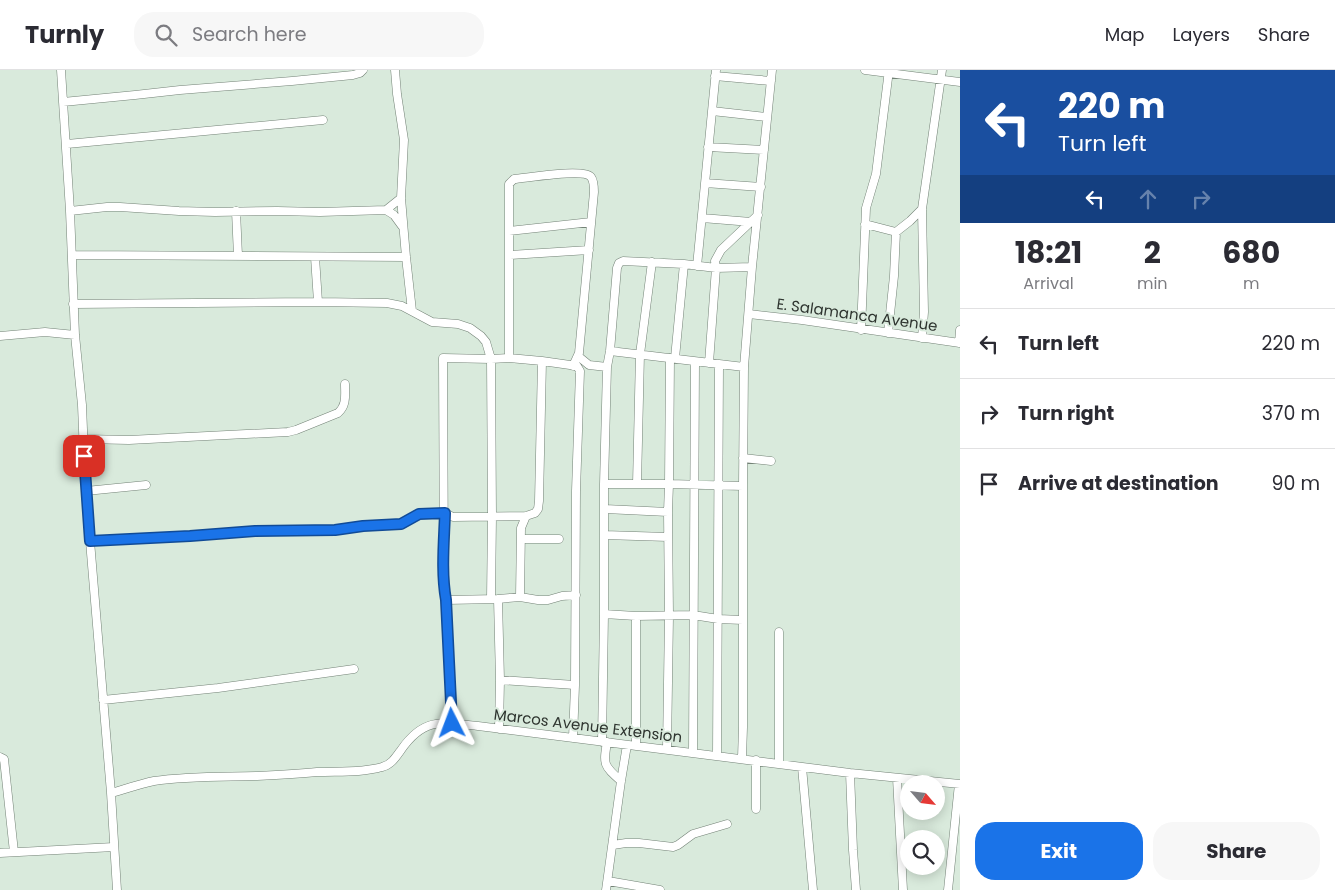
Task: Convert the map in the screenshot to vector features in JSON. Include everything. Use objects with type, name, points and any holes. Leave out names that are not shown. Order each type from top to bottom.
[{"type":"street","points":[[61,70],[70,211],[75,335],[82,405],[86,491],[117,890]]},
{"type":"street","points":[[63,102],[353,75],[360,73],[362,70]]},
{"type":"street","points":[[395,70],[396,94],[404,140],[401,198],[412,311]]},
{"type":"street","points":[[742,758],[744,367],[772,70]]},
{"type":"street","points":[[865,70],[960,82]]},
{"type":"street","points":[[922,338],[924,275],[922,208],[942,70]]},
{"type":"street","points":[[861,330],[867,202],[876,174],[889,72]]},
{"type":"street","points":[[698,266],[715,73],[771,81]]},
{"type":"street","points":[[712,111],[767,117]]},
{"type":"street","points":[[66,144],[323,120]]},
{"type":"street","points":[[708,148],[764,150]]},
{"type":"street","points":[[509,358],[509,187],[514,179],[586,173],[592,179],[594,192],[592,222],[578,356],[573,366]]},
{"type":"street","points":[[705,183],[761,187]]},
{"type":"street","points":[[386,210],[401,198]]},
{"type":"street","points":[[70,211],[107,207],[179,211],[320,212],[386,210],[394,215],[404,228]]},
{"type":"street","points":[[888,333],[896,232],[922,208]]},
{"type":"street","points":[[236,211],[238,256]]},
{"type":"street","points":[[709,363],[716,268],[714,261],[721,250],[758,215]]},
{"type":"street","points":[[702,218],[751,222]]},
{"type":"street","points":[[509,231],[592,222]]},
{"type":"street","points":[[865,224],[896,232]]},
{"type":"street","points":[[510,255],[589,250]]},
{"type":"street","points":[[72,255],[406,257]]},
{"type":"street","points":[[315,257],[318,302]]},
{"type":"street","points":[[621,781],[607,769],[604,762],[604,484],[607,367],[618,266],[623,260],[716,268],[752,267]]},
{"type":"street","points":[[637,484],[640,354],[652,262]]},
{"type":"street","points":[[667,749],[668,512],[672,358],[684,264]]},
{"type":"street","points":[[74,304],[387,303],[402,306],[438,324],[458,324],[470,328],[480,336],[486,342],[491,360],[492,516],[494,599],[500,680],[499,729]]},
{"type":"street","name":"E. Salamanca Avenue","points":[[749,314],[959,343]]},
{"type":"street","points":[[959,343],[960,330]]},
{"type":"street","points":[[0,336],[45,332],[75,335]]},
{"type":"street","points":[[610,351],[744,367]]},
{"type":"street","points":[[578,356],[589,365],[607,367]]},
{"type":"street","points":[[452,723],[443,543],[445,513],[443,358],[491,360],[509,358],[542,361],[578,367],[580,371],[576,491],[573,738]]},
{"type":"street","points":[[90,541],[255,531],[335,530],[401,524],[419,514],[445,513],[453,517],[514,517],[535,513],[539,506],[542,361]]},
{"type":"street","points":[[693,752],[694,362]]},
{"type":"street","points":[[717,755],[719,364]]},
{"type":"street","points":[[83,439],[129,440],[296,430],[338,413],[343,408],[345,402],[345,384]]},
{"type":"street","points":[[743,458],[771,461]]},
{"type":"street","points":[[604,484],[743,486]]},
{"type":"street","points":[[86,491],[146,485]]},
{"type":"street","points":[[605,509],[668,512]]},
{"type":"street","points":[[520,597],[520,539],[521,528],[526,516]]},
{"type":"street","points":[[444,523],[453,517]]},
{"type":"street","points":[[514,517],[521,528]]},
{"type":"street","points":[[604,535],[668,537]]},
{"type":"street","points":[[520,539],[559,540]]},
{"type":"street","points":[[446,600],[520,597],[548,600],[576,595]]},
{"type":"street","points":[[604,614],[693,616],[743,620]]},
{"type":"street","points":[[606,890],[621,781],[631,745],[636,616]]},
{"type":"street","points":[[779,632],[779,764]]},
{"type":"street","points":[[103,700],[218,688],[354,669]]},
{"type":"street","points":[[500,680],[575,685]]},
{"type":"street","name":"Marcos Avenue Extension","points":[[110,793],[164,780],[282,775],[382,767],[391,762],[406,742],[419,730],[435,723],[452,723],[850,773],[959,784]]},
{"type":"street","points":[[0,757],[4,759],[14,852]]},
{"type":"street","points":[[756,760],[756,809]]},
{"type":"street","points":[[802,767],[812,890]]},
{"type":"street","points":[[850,773],[856,890]]},
{"type":"street","points":[[897,778],[903,890]]},
{"type":"street","points":[[948,890],[959,784]]},
{"type":"street","points":[[613,846],[633,843],[673,847],[693,834],[727,824]]},
{"type":"street","points":[[0,854],[114,847]]},
{"type":"street","points":[[608,881],[660,890]]},
{"type":"route","points":[[84,456],[90,541],[255,531],[348,529],[363,526],[401,524],[419,514],[445,513],[443,543],[444,585],[452,723]]}]
